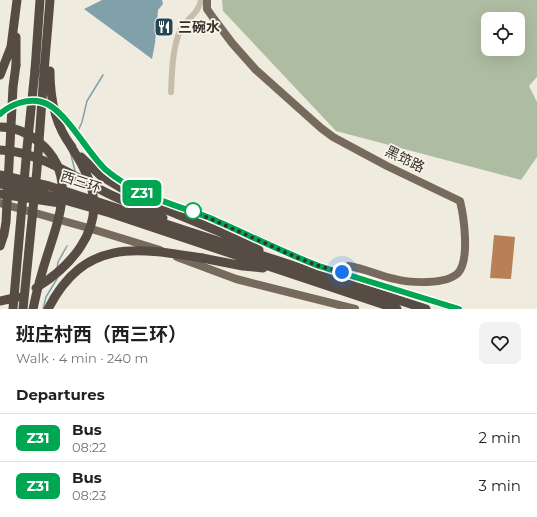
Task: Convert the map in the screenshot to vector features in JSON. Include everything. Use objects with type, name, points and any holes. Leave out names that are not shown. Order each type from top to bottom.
[{"type":"highway","points":[[0,75],[6,62],[14,30],[17,0]]},
{"type":"highway","points":[[0,246],[6,222],[13,87],[16,65],[17,0]]},
{"type":"highway","points":[[0,301],[18,298],[26,294],[53,276],[75,255],[89,234],[94,211],[92,189],[82,165],[59,123],[53,108],[50,92],[43,71],[40,0]]},
{"type":"highway","points":[[23,309],[37,169],[43,71],[50,0]]},
{"type":"highway","points":[[13,309],[27,148],[43,71],[53,0]]},
{"type":"highway","points":[[0,127],[22,131],[43,145],[56,162],[61,179],[63,196],[60,215],[41,275],[33,309]]},
{"type":"highway","points":[[69,143],[87,164],[101,176],[138,198],[235,238],[282,266]]},
{"type":"highway","points":[[0,150],[19,153],[46,163],[110,195],[206,237]]},
{"type":"highway","name":"西三环","points":[[0,175],[49,186],[206,237],[398,309]]},
{"type":"highway","name":"西三环","points":[[0,184],[33,191],[99,209],[426,309]]},
{"type":"highway","points":[[1,197],[99,209]]},
{"type":"highway","points":[[48,309],[61,287],[74,272],[103,255],[114,252],[140,251],[202,258],[243,266],[282,266]]},
{"type":"main road","name":"黑筇路","points":[[207,0],[207,8],[214,19],[232,43],[256,70],[321,128],[387,166],[460,201],[464,228],[464,252],[463,265],[457,274],[447,278],[427,282],[410,282],[394,279],[357,267],[348,266],[344,268],[342,272]]},
{"type":"main road","points":[[0,114],[15,104],[32,101],[43,102],[53,107],[62,116],[102,166],[113,176],[143,194],[211,219],[319,266],[459,309]]},
{"type":"main road","points":[[1,197],[133,241],[236,279],[355,309]]},
{"type":"street","points":[[171,92],[173,56],[179,32],[200,7],[201,0]]},
{"type":"green space","points":[[222,0],[537,0],[537,77],[529,86],[537,102],[537,157],[521,180],[336,131],[223,11]]},
{"type":"water","name":"三碗水","points":[[102,0],[162,0],[163,4],[158,10],[152,59],[84,9]]},
{"type":"building","points":[[494,235],[515,237],[511,279],[490,278]]},
{"type":"waterway","points":[[78,131],[82,122],[87,101],[103,75]]},
{"type":"waterway","points":[[70,151],[75,171]]},
{"type":"waterway","points":[[57,268],[58,262],[67,246]]},
{"type":"waterway","points":[[43,309],[46,297],[58,277]]},
{"type":"bus line","name":"Z31","points":[[0,114],[15,104],[32,101],[43,102],[53,107],[62,116],[102,166],[113,176],[143,194],[194,212],[319,266],[459,309]]},
{"type":"place","name":"三碗水","points":[[164,27]]},
{"type":"route","points":[[193,211],[298,258],[319,266],[342,272]]}]
